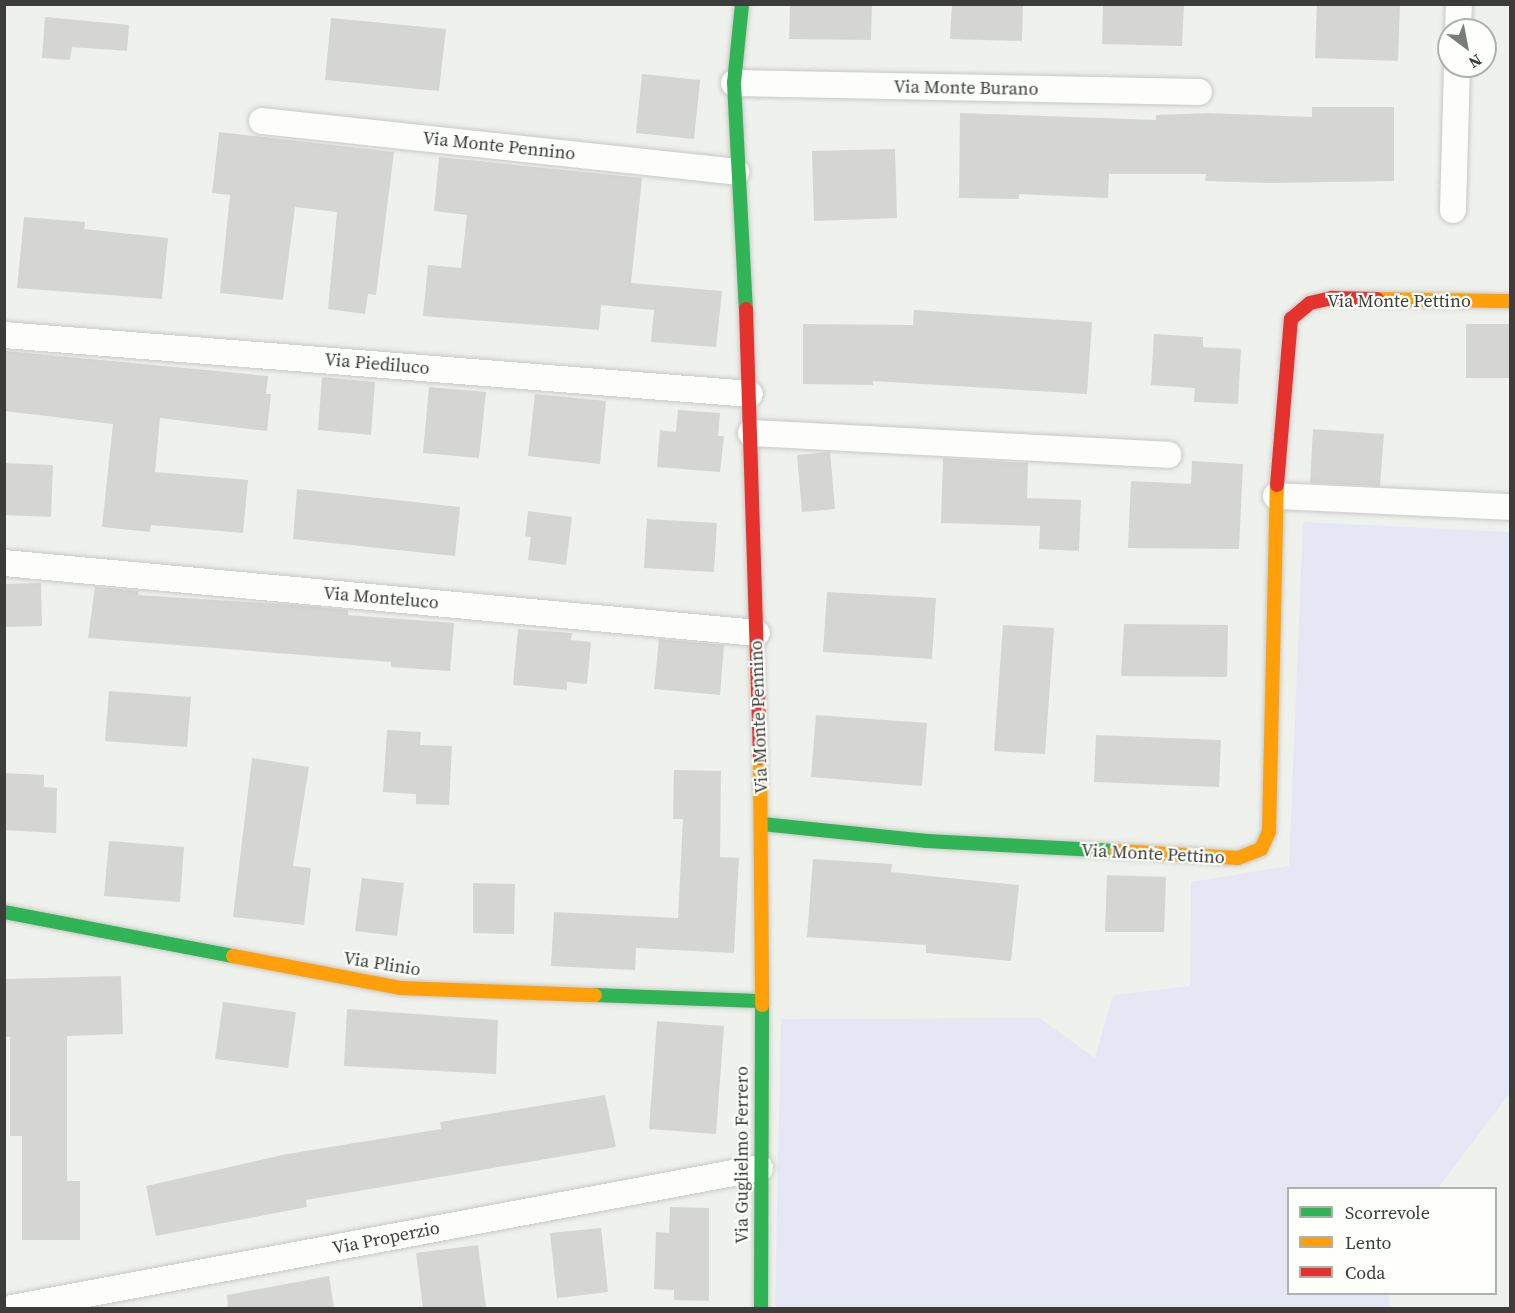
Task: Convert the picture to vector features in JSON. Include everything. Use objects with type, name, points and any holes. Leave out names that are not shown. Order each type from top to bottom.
[{"type":"street","name":"Via Monte Pennino","points":[[742,4],[734,83],[736,172],[750,394],[757,633],[762,824],[759,1001]]},
{"type":"street","points":[[1453,210],[1457,78]]},
{"type":"street","name":"Via Monte Burano","points":[[734,83],[1199,92]]},
{"type":"street","name":"Via Monte Pennino","points":[[262,121],[736,172]]},
{"type":"street","name":"Via Monte Pettino","points":[[762,824],[927,841],[1238,858],[1261,849],[1269,832],[1276,496],[1291,318],[1310,303],[1332,298],[1510,301]]},
{"type":"street","name":"Via Piediluco","points":[[4,334],[750,394]]},
{"type":"street","points":[[751,433],[1168,455]]},
{"type":"street","points":[[1276,496],[1510,507]]},
{"type":"street","name":"Via Monteluco","points":[[4,563],[757,633]]},
{"type":"street","name":"Via Plinio","points":[[4,912],[400,988],[759,1001]]},
{"type":"street","name":"Via Guglielmo Ferrero","points":[[759,1001],[761,1308]]},
{"type":"street","name":"Via Properzio","points":[[12,1308],[760,1168]]},
{"type":"shaded area","points":[[1303,522],[1510,532],[1510,1093],[1439,1187],[1287,1187],[1287,1295],[1390,1295],[1389,1308],[775,1308],[781,1019],[1039,1018],[1095,1058],[1113,995],[1190,986],[1191,882],[1289,866]]},
{"type":"building","points":[[790,4],[872,4],[871,40],[789,39]]},
{"type":"building","points":[[952,4],[1023,4],[1022,41],[950,39]]},
{"type":"building","points":[[1103,4],[1184,4],[1182,46],[1102,44]]},
{"type":"building","points":[[1317,4],[1400,4],[1398,61],[1315,58]]},
{"type":"building","points":[[45,17],[129,25],[127,51],[72,47],[70,60],[42,58]]},
{"type":"building","points":[[331,18],[446,29],[439,91],[325,80]]},
{"type":"building","points":[[642,74],[700,80],[694,139],[636,133]]},
{"type":"building","points":[[1312,107],[1394,107],[1394,181],[1265,183],[1205,181],[1206,174],[1109,174],[1108,198],[1019,194],[1019,199],[959,198],[960,113],[1156,120],[1156,115],[1208,113],[1312,117]]},
{"type":"building","points":[[219,132],[394,152],[376,295],[368,294],[365,314],[328,309],[337,212],[295,207],[283,300],[220,293],[230,195],[212,193]]},
{"type":"building","points":[[895,149],[897,218],[814,221],[812,151]]},
{"type":"building","points":[[439,157],[642,178],[631,283],[722,291],[716,347],[651,342],[654,310],[601,305],[599,330],[423,316],[428,265],[461,268],[467,215],[434,211]]},
{"type":"building","points":[[24,217],[85,222],[84,229],[168,238],[162,299],[17,288]]},
{"type":"building","points":[[914,310],[1092,322],[1087,394],[873,381],[873,385],[803,384],[803,324],[913,325]]},
{"type":"building","points":[[1466,324],[1510,324],[1510,378],[1466,378]]},
{"type":"building","points":[[1154,334],[1203,337],[1203,347],[1241,349],[1238,404],[1194,402],[1195,388],[1151,385]]},
{"type":"building","points":[[6,351],[268,376],[266,394],[271,394],[267,431],[160,418],[155,472],[248,480],[243,533],[151,525],[150,532],[102,527],[113,424],[4,411]]},
{"type":"building","points":[[322,377],[375,382],[371,435],[318,430]]},
{"type":"building","points":[[429,387],[486,392],[479,458],[423,453]]},
{"type":"building","points":[[535,394],[606,401],[600,464],[528,456]]},
{"type":"building","points":[[678,410],[720,413],[718,436],[724,436],[720,472],[657,467],[660,430],[676,432]]},
{"type":"building","points":[[1313,429],[1384,434],[1380,486],[1310,483]]},
{"type":"building","points":[[830,452],[835,509],[802,512],[797,455]]},
{"type":"building","points":[[943,458],[1028,463],[1027,498],[1081,500],[1079,551],[1039,549],[1040,526],[941,523]]},
{"type":"building","points":[[1192,461],[1243,464],[1239,549],[1128,548],[1131,481],[1191,484]]},
{"type":"building","points":[[4,463],[53,465],[51,517],[4,515]]},
{"type":"building","points":[[297,489],[460,507],[455,556],[293,539]]},
{"type":"building","points":[[528,511],[572,517],[566,565],[528,560],[531,537],[525,536]]},
{"type":"building","points":[[647,519],[717,523],[714,572],[644,568]]},
{"type":"building","points":[[41,583],[42,626],[4,627],[4,584]]},
{"type":"building","points":[[95,587],[139,591],[138,595],[295,605],[348,610],[348,615],[454,623],[450,671],[391,667],[391,662],[88,638]]},
{"type":"building","points":[[827,592],[936,598],[932,659],[823,652]]},
{"type":"building","points":[[1124,624],[1228,625],[1227,677],[1121,676]]},
{"type":"building","points":[[1003,625],[1054,628],[1045,754],[994,751]]},
{"type":"building","points":[[518,629],[572,633],[571,640],[591,642],[587,684],[567,682],[567,690],[513,685]]},
{"type":"building","points":[[659,639],[724,645],[720,695],[654,689]]},
{"type":"building","points":[[109,691],[191,697],[187,747],[105,741]]},
{"type":"building","points":[[816,715],[927,723],[922,786],[811,777]]},
{"type":"building","points":[[387,730],[421,732],[420,745],[452,746],[449,805],[416,804],[416,794],[383,792]]},
{"type":"building","points":[[1096,735],[1221,740],[1219,787],[1094,782]]},
{"type":"building","points":[[252,758],[309,767],[293,866],[311,868],[304,925],[233,917]]},
{"type":"building","points":[[674,770],[721,771],[720,857],[739,858],[734,953],[636,948],[635,970],[551,966],[554,912],[678,918],[683,819],[673,819]]},
{"type":"building","points":[[4,773],[44,775],[44,787],[57,788],[56,833],[4,830]]},
{"type":"building","points":[[109,841],[184,847],[180,902],[104,896]]},
{"type":"building","points":[[813,859],[892,864],[891,872],[1019,885],[1011,961],[926,953],[926,945],[807,937]]},
{"type":"building","points":[[1107,875],[1166,877],[1164,932],[1105,932]]},
{"type":"building","points":[[362,878],[404,883],[397,936],[355,931]]},
{"type":"building","points":[[473,883],[515,884],[514,934],[473,933]]},
{"type":"building","points":[[121,976],[123,1034],[67,1036],[67,1181],[80,1181],[80,1240],[22,1240],[22,1136],[10,1136],[10,1037],[6,1037],[4,979]]},
{"type":"building","points":[[223,1002],[296,1012],[288,1068],[215,1059]]},
{"type":"building","points":[[347,1009],[498,1020],[496,1074],[344,1066]]},
{"type":"building","points":[[657,1021],[724,1026],[716,1134],[649,1129]]},
{"type":"building","points":[[605,1095],[616,1147],[306,1200],[307,1207],[156,1236],[146,1186],[287,1154],[441,1129],[440,1122]]},
{"type":"building","points":[[670,1207],[709,1208],[709,1301],[674,1300],[674,1290],[654,1289],[656,1232],[669,1233]]},
{"type":"building","points":[[601,1228],[608,1292],[557,1298],[550,1233]]},
{"type":"building","points":[[478,1245],[486,1308],[423,1308],[416,1253]]},
{"type":"building","points":[[329,1276],[334,1308],[228,1308],[227,1295]]},
{"type":"traffic: fast","points":[[742,4],[734,83],[746,309]]},
{"type":"traffic: fast","points":[[762,824],[927,841],[1116,851]]},
{"type":"traffic: fast","points":[[4,912],[233,956]]},
{"type":"traffic: fast","points":[[595,995],[759,1001]]},
{"type":"traffic: fast","points":[[761,1308],[762,1005]]},
{"type":"traffic: slow","points":[[1377,299],[1510,301]]},
{"type":"traffic: slow","points":[[1116,851],[1238,858],[1261,849],[1269,832],[1277,485]]},
{"type":"traffic: slow","points":[[760,758],[762,1005]]},
{"type":"traffic: slow","points":[[233,956],[400,988],[595,995]]},
{"type":"traffic: jam","points":[[1277,485],[1291,319],[1310,303],[1332,298],[1377,299]]},
{"type":"traffic: jam","points":[[746,309],[760,758]]}]
